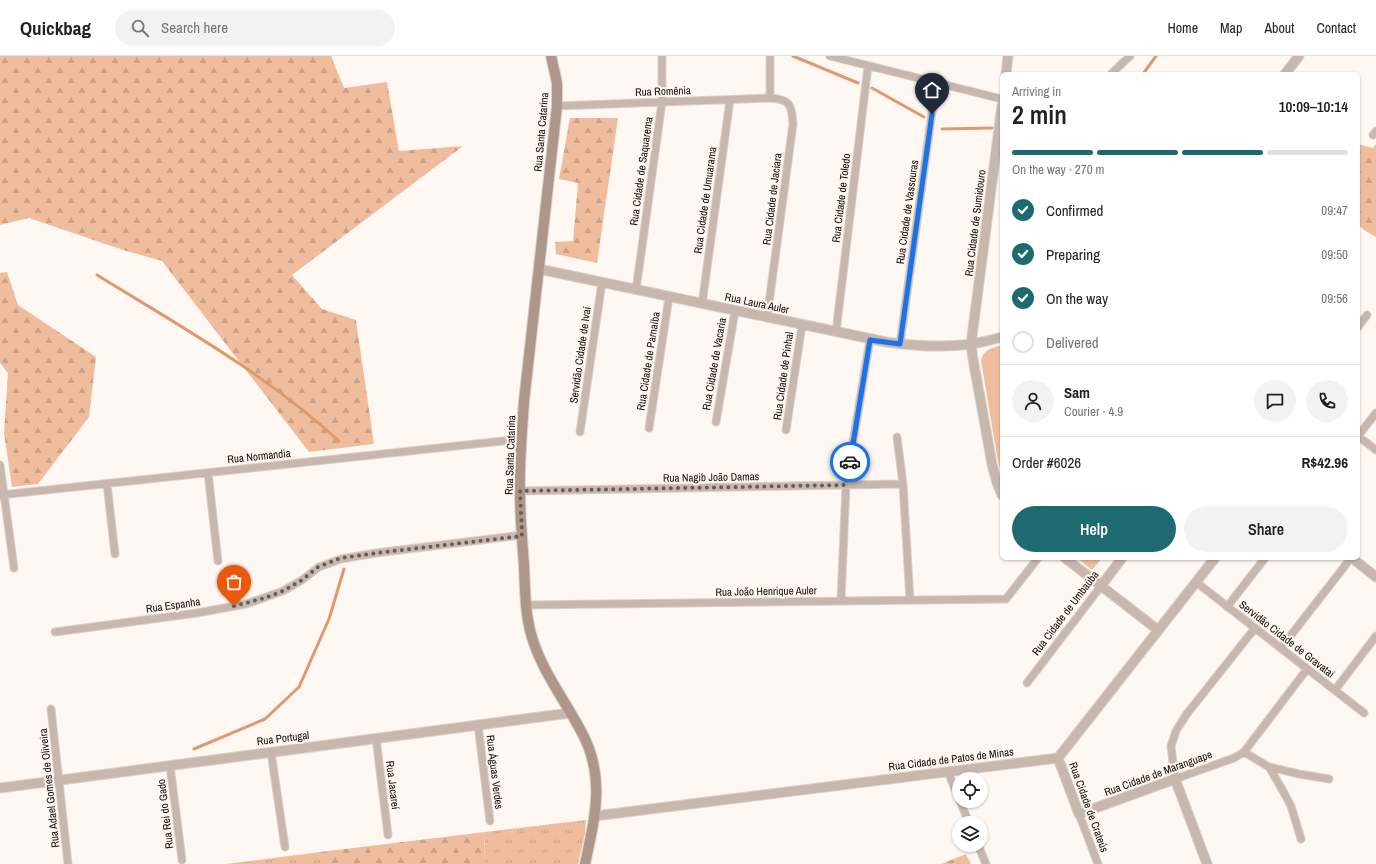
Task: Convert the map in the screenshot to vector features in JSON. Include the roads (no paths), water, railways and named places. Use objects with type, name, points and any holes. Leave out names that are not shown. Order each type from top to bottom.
[{"type":"main road","name":"Rua Santa Catarina","points":[[551,56],[558,83],[557,106],[521,438],[520,491],[526,605],[531,634],[536,650],[546,670],[581,731],[592,758],[596,777],[597,796],[595,816],[586,864]]},
{"type":"street","name":"Rua Cidade de Saquarema","points":[[636,290],[662,102],[662,56]]},
{"type":"street","points":[[770,56],[770,98]]},
{"type":"street","points":[[830,56],[1000,99]]},
{"type":"street","points":[[1006,72],[1008,56]]},
{"type":"street","points":[[1113,72],[1130,56]]},
{"type":"street","points":[[1287,72],[1299,56]]},
{"type":"street","name":"Rua Cidade de Toledo","points":[[836,332],[868,66]]},
{"type":"street","name":"Rua Cidade de Vassouras","points":[[900,344],[936,83]]},
{"type":"street","name":"Rua Romênia","points":[[557,106],[770,98]]},
{"type":"street","name":"Rua Cidade de Jaciara","points":[[767,318],[793,124],[793,114],[786,101],[770,98]]},
{"type":"street","name":"Rua Cidade de Umuarama","points":[[702,304],[730,100]]},
{"type":"street","name":"Rua Cidade de Sumidouro","points":[[1000,120],[971,344],[992,464],[1000,490]]},
{"type":"street","name":"Rua Laura Auler","points":[[539,269],[870,340],[900,344],[945,346],[971,344],[1000,337]]},
{"type":"street","name":"Servidão Cidade de Ivaí","points":[[580,432],[602,282]]},
{"type":"street","name":"Rua Cidade de Parnaíba","points":[[649,428],[669,297]]},
{"type":"street","name":"Rua Cidade de Vacaria","points":[[716,422],[734,311]]},
{"type":"street","points":[[1360,324],[1367,315]]},
{"type":"street","name":"Rua Cidade de Pinhal","points":[[786,430],[802,325]]},
{"type":"street","points":[[841,601],[846,485],[870,340]]},
{"type":"street","points":[[1360,433],[1376,413]]},
{"type":"street","points":[[897,437],[903,484],[910,600]]},
{"type":"street","name":"Rua Normandia","points":[[2,495],[521,438]]},
{"type":"street","points":[[1360,438],[1376,450]]},
{"type":"street","points":[[0,465],[2,495],[14,568]]},
{"type":"street","points":[[208,473],[218,561]]},
{"type":"street","points":[[107,484],[115,554]]},
{"type":"street","name":"Rua Nagib João Damas","points":[[520,491],[903,484]]},
{"type":"street","name":"Rua Espanha","points":[[55,632],[197,613],[246,604],[283,591],[302,580],[318,567],[341,558],[522,536]]},
{"type":"street","name":"Rua João Henrique Auler","points":[[526,605],[1006,599],[1036,560]]},
{"type":"street","points":[[1068,560],[1158,630]]},
{"type":"street","name":"Rua Cidade de Umbaúba","points":[[1027,683],[1120,560]]},
{"type":"street","points":[[1058,758],[1213,560]]},
{"type":"street","points":[[1227,606],[1263,560]]},
{"type":"street","points":[[1281,648],[1349,560]]},
{"type":"street","points":[[1354,560],[1376,577]]},
{"type":"street","name":"Servidão Cidade de Gravataí","points":[[1196,582],[1364,713]]},
{"type":"street","points":[[1207,864],[1175,779],[1171,755],[1173,738],[1180,723],[1255,628]]},
{"type":"street","points":[[1335,690],[1376,636]]},
{"type":"street","points":[[1307,669],[1244,752],[1269,766],[1285,771],[1329,779]]},
{"type":"street","name":"Rua Adael Gomes de Oliveira","points":[[51,709],[68,864]]},
{"type":"street","name":"Rua Portugal","points":[[0,788],[570,713]]},
{"type":"street","name":"Rua Águas Verdes","points":[[478,725],[490,821]]},
{"type":"street","name":"Rua Jacareí","points":[[376,738],[388,835]]},
{"type":"street","points":[[271,752],[285,847]]},
{"type":"street","name":"Rua Cidade de Maranguape","points":[[1079,814],[1234,758],[1244,752]]},
{"type":"street","name":"Rua Cidade de Patos de Minas","points":[[595,816],[1058,758]]},
{"type":"street","name":"Rua Cidade de Crateús","points":[[1058,758],[1098,864]]},
{"type":"street","name":"Rua Rei do Gado","points":[[170,765],[182,860]]},
{"type":"street","points":[[1269,766],[1291,806],[1301,840]]},
{"type":"street","points":[[948,772],[952,782]]},
{"type":"street","points":[[981,852],[986,864]]},
{"type":"waterway","points":[[793,56],[858,83]]},
{"type":"waterway","points":[[1144,72],[1156,56]]},
{"type":"waterway","points":[[872,88],[924,117]]},
{"type":"waterway","points":[[942,129],[992,128]]},
{"type":"waterway","points":[[97,275],[191,332],[252,372],[282,394],[339,441]]},
{"type":"waterway","points":[[194,749],[265,719],[299,687],[329,619],[344,569]]}]
